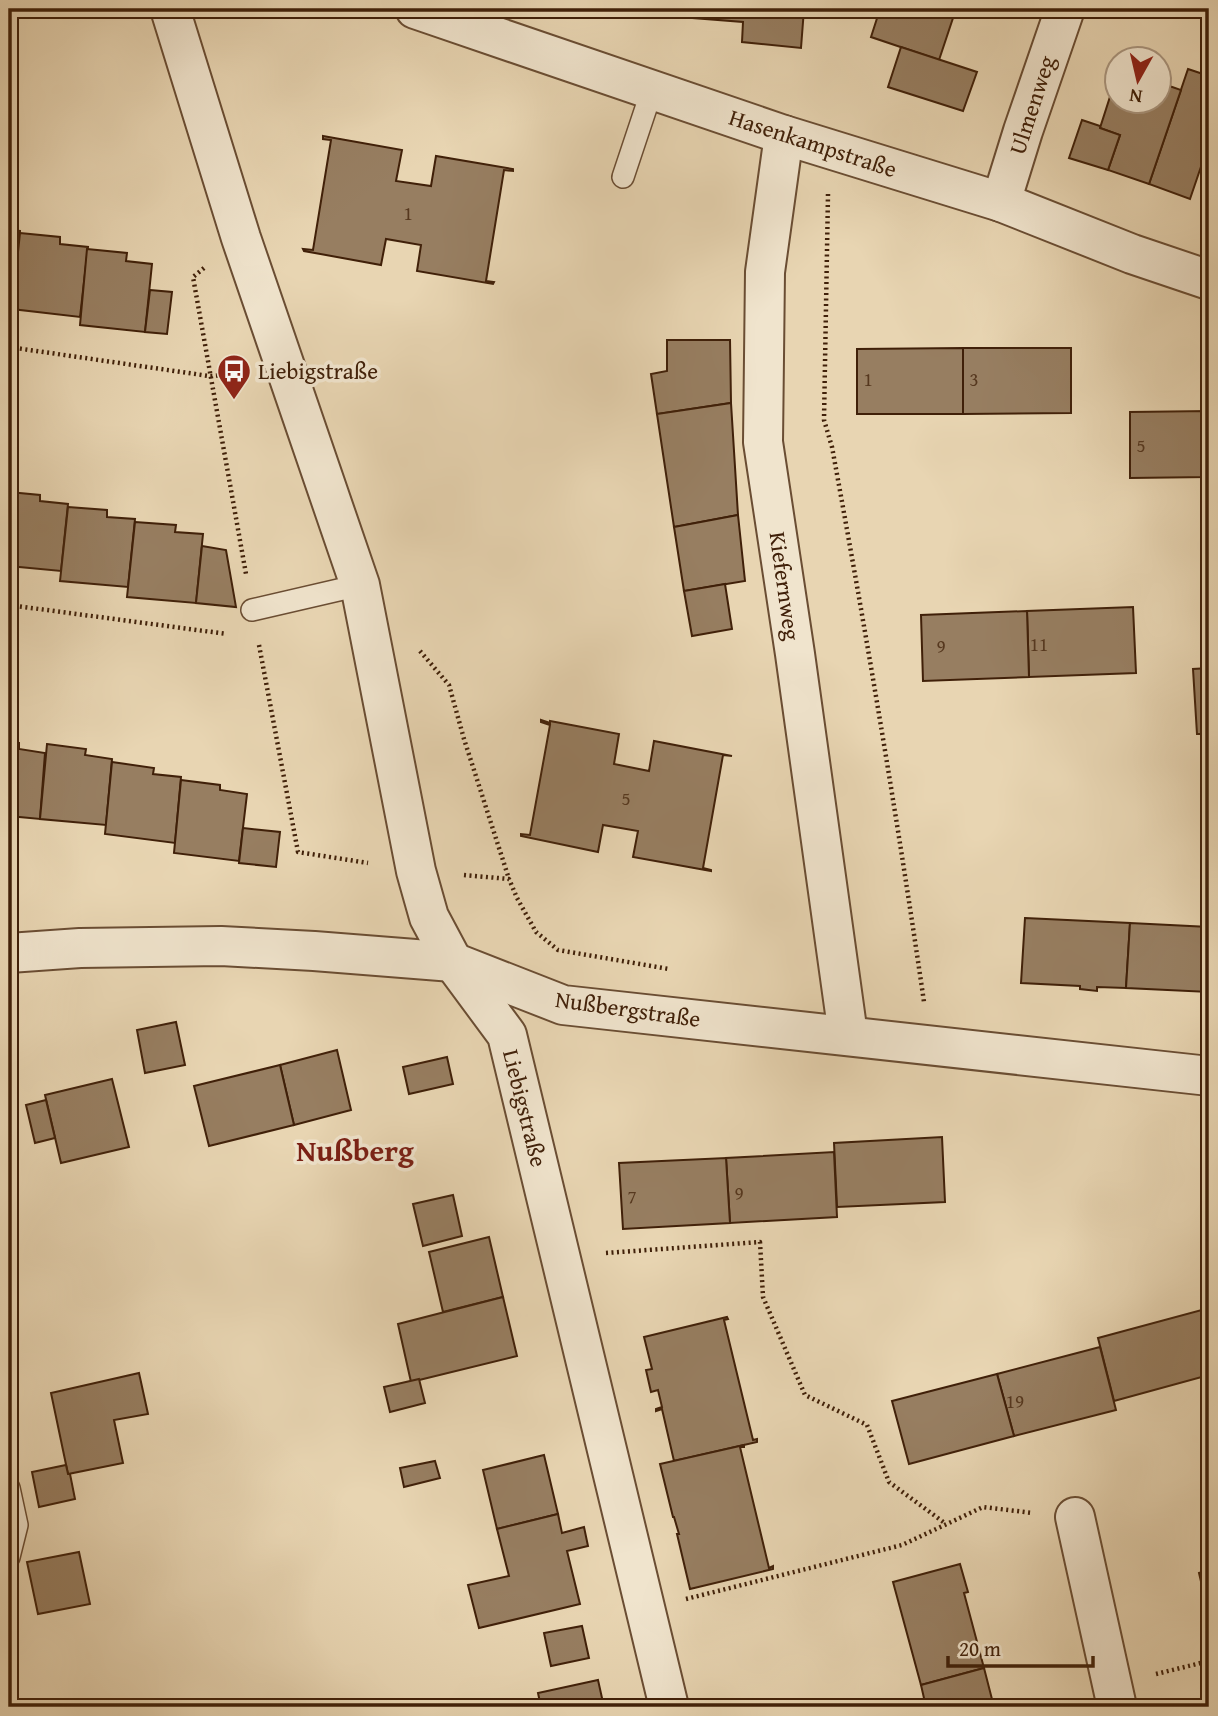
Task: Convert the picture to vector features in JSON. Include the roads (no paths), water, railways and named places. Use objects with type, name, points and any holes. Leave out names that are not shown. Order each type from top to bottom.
[{"type":"street","name":"Liebigstraße","points":[[170,9],[241,239],[360,585],[416,871],[429,917],[453,962],[507,1035],[669,1707]]},
{"type":"street","name":"Hasenkampstraße","points":[[415,9],[784,135],[1001,202],[1132,254],[1209,280]]},
{"type":"street","name":"Ulmenweg","points":[[1001,202],[1065,9]]},
{"type":"street","name":"Kiefernweg","points":[[784,135],[765,271],[763,442],[848,1035]]},
{"type":"street","name":"Nußbergstraße","points":[[9,953],[80,948],[220,946],[314,950],[453,962],[563,1005],[1209,1076]]},
{"type":"street","points":[[1075,1517],[1115,1696]]},
{"type":"lane","points":[[623,177],[652,90]]},
{"type":"lane","points":[[252,610],[360,585]]},
{"type":"lane","points":[[9,1488],[17,1525],[9,1556]]},
{"type":"place","name":"Liebigstraße","points":[[234,401]]},
{"type":"district","name":"Nußberg","points":[[355,1151]]}]
